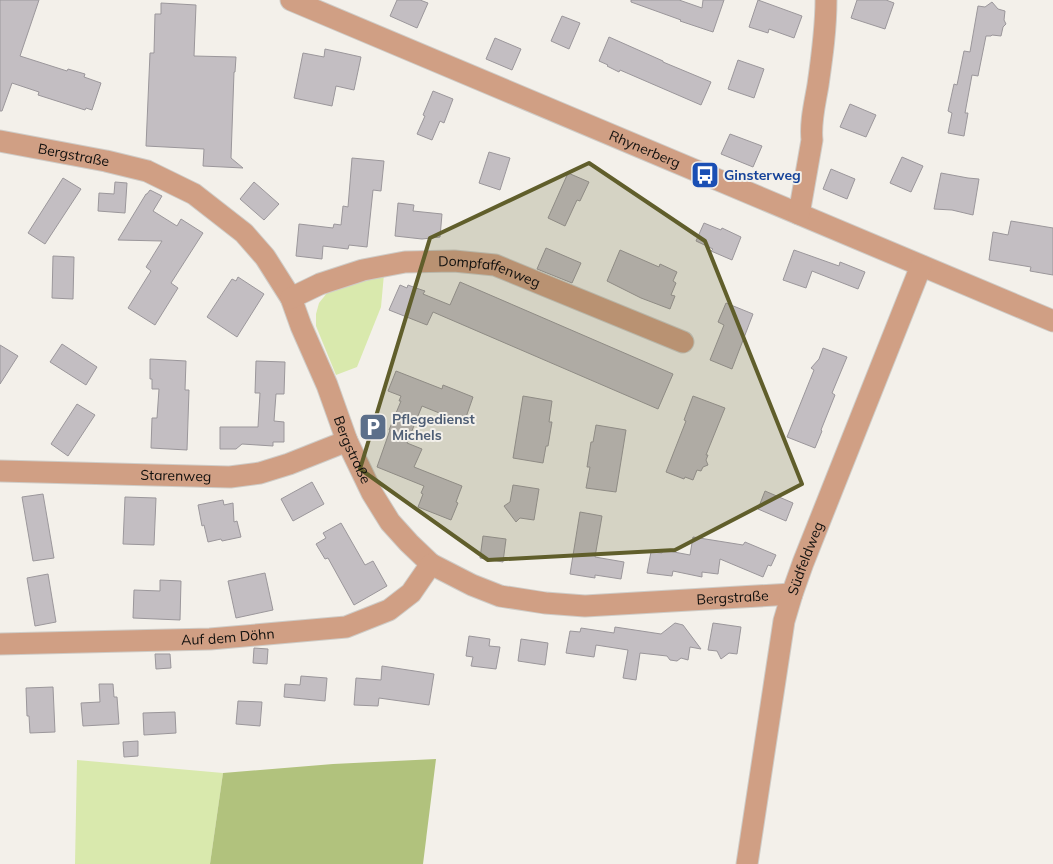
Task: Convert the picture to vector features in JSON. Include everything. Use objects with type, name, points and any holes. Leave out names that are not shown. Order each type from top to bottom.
[{"type":"street","name":"Rhynerberg","points":[[291,0],[1053,321]]},
{"type":"street","points":[[799,214],[812,140],[813,115],[826,20],[826,0]]},
{"type":"street","name":"Bergstraße","points":[[0,141],[148,171],[194,194],[244,233],[265,257],[291,298],[327,385],[347,441],[372,493],[390,522],[409,544],[431,564],[472,585],[500,596],[545,603],[585,606],[792,594]]},
{"type":"street","name":"Dompfaffenweg","points":[[291,298],[320,284],[363,270],[405,262],[454,261],[495,265],[683,342]]},
{"type":"street","name":"Südfeldweg","points":[[747,864],[784,621],[792,594],[921,266]]},
{"type":"street","name":"Starenweg","points":[[0,471],[230,477],[275,469],[347,441]]},
{"type":"street","name":"Auf dem Döhn","points":[[0,644],[210,639],[346,626],[389,610],[411,593],[431,564]]},
{"type":"highlighted area","points":[[589,163],[705,241],[802,484],[675,550],[488,560],[360,469],[430,238]]},
{"type":"green space","points":[[384,274],[381,307],[357,367],[336,375],[316,326],[316,314],[319,303],[327,293]]},
{"type":"green space","points":[[436,759],[423,864],[210,864],[223,773],[333,764]]},
{"type":"green space","points":[[77,760],[223,773],[210,864],[75,864]]},
{"type":"building","points":[[0,0],[39,0],[20,56],[67,71],[68,69],[85,74],[84,77],[101,83],[92,110],[86,108],[85,110],[38,95],[39,92],[12,83],[2,111],[0,111]]},
{"type":"building","points":[[397,0],[420,0],[428,3],[417,28],[390,16]]},
{"type":"building","points":[[631,0],[679,0],[702,8],[703,0],[724,0],[713,32],[631,2]]},
{"type":"building","points":[[758,0],[802,16],[794,38],[769,29],[768,33],[749,27]]},
{"type":"building","points":[[857,0],[886,0],[894,3],[885,29],[851,18]]},
{"type":"building","points":[[992,2],[998,9],[1005,11],[1004,20],[1006,24],[1003,27],[1001,36],[986,36],[978,76],[972,75],[965,113],[968,113],[964,136],[948,133],[952,113],[948,111],[954,84],[957,85],[964,51],[970,52],[978,6],[985,7]]},
{"type":"building","points":[[161,3],[196,5],[194,56],[236,57],[231,158],[243,168],[203,166],[204,149],[146,146],[150,53],[154,53],[155,14],[161,14]]},
{"type":"building","points":[[562,16],[580,23],[569,49],[551,41]]},
{"type":"building","points":[[609,37],[711,82],[701,105],[620,70],[619,72],[599,61]]},
{"type":"building","points":[[495,38],[521,49],[512,70],[486,59]]},
{"type":"building","points":[[325,49],[361,57],[354,90],[336,86],[332,106],[294,98],[303,53],[324,57]]},
{"type":"building","points":[[738,60],[764,69],[754,98],[728,89]]},
{"type":"building","points":[[433,91],[453,99],[444,123],[440,121],[432,140],[417,134]]},
{"type":"building","points":[[850,104],[876,115],[866,137],[840,127]]},
{"type":"building","points":[[730,134],[762,146],[753,167],[721,154]]},
{"type":"building","points":[[489,152],[510,158],[500,190],[479,183]]},
{"type":"building","points":[[902,157],[923,166],[911,192],[890,183]]},
{"type":"building","points":[[352,158],[384,161],[381,191],[373,190],[367,247],[349,245],[348,249],[323,246],[322,259],[296,256],[299,224],[333,228],[334,224],[341,225],[343,206],[348,207]]},
{"type":"building","points":[[831,169],[855,179],[847,199],[823,189]]},
{"type":"building","points":[[568,173],[589,182],[580,201],[577,200],[565,226],[548,218]]},
{"type":"building","points":[[941,173],[979,179],[973,215],[952,210],[934,209]]},
{"type":"building","points":[[63,178],[81,189],[45,244],[28,233]]},
{"type":"building","points":[[115,182],[127,183],[125,213],[98,211],[99,193],[114,194]]},
{"type":"building","points":[[254,182],[279,204],[264,220],[240,199]]},
{"type":"building","points":[[150,190],[162,196],[153,211],[177,226],[181,219],[203,233],[171,283],[178,288],[155,325],[128,308],[151,271],[146,267],[162,241],[118,240]]},
{"type":"building","points":[[398,203],[414,205],[413,211],[442,214],[440,237],[422,239],[395,236]]},
{"type":"building","points":[[1011,221],[1053,228],[1053,275],[1030,271],[1031,267],[989,260],[993,232],[1008,235]]},
{"type":"building","points":[[704,223],[721,230],[722,228],[741,237],[732,260],[711,251],[713,249],[696,241]]},
{"type":"building","points":[[546,248],[581,263],[572,283],[537,269]]},
{"type":"building","points":[[620,250],[659,267],[660,264],[677,272],[673,281],[676,283],[671,295],[675,296],[670,309],[641,298],[607,281]]},
{"type":"building","points":[[794,250],[839,266],[840,262],[865,272],[858,289],[812,271],[806,288],[783,280]]},
{"type":"building","points":[[53,256],[74,257],[73,299],[52,298]]},
{"type":"building","points":[[238,277],[264,294],[237,337],[207,317],[232,279],[236,281]]},
{"type":"building","points":[[460,282],[673,374],[658,409],[433,312],[427,325],[389,310],[400,285],[407,288],[408,285],[425,291],[423,294],[450,305]]},
{"type":"building","points":[[726,303],[753,314],[732,369],[710,360],[724,325],[718,322]]},
{"type":"building","points":[[62,344],[97,367],[86,385],[50,362]]},
{"type":"building","points":[[0,345],[18,356],[0,384]]},
{"type":"building","points":[[823,348],[847,357],[832,393],[835,395],[815,448],[787,437],[814,370],[811,368],[819,359]]},
{"type":"building","points":[[150,359],[186,361],[185,390],[189,390],[187,450],[151,448],[152,418],[157,418],[159,389],[152,389]]},
{"type":"building","points":[[256,361],[285,362],[284,394],[276,394],[274,421],[284,422],[284,442],[273,442],[273,446],[242,444],[236,449],[220,449],[220,427],[258,427],[260,393],[255,393]]},
{"type":"building","points":[[396,371],[442,389],[443,385],[473,397],[464,423],[422,406],[407,443],[422,449],[414,467],[462,486],[451,520],[418,507],[424,486],[377,467],[401,401],[399,401],[401,396],[388,391]]},
{"type":"building","points":[[523,396],[552,401],[549,422],[552,422],[543,463],[513,458]]},
{"type":"building","points":[[693,396],[725,408],[706,455],[708,455],[706,460],[708,465],[703,467],[701,471],[697,470],[693,480],[685,477],[684,479],[666,472],[686,421],[684,420]]},
{"type":"building","points":[[77,404],[95,415],[68,456],[51,444]]},
{"type":"building","points":[[596,425],[626,430],[616,492],[586,488],[590,467],[587,467]]},
{"type":"building","points":[[312,482],[324,504],[293,521],[281,499]]},
{"type":"building","points":[[513,485],[539,489],[534,520],[520,518],[516,522],[504,506],[510,502]]},
{"type":"building","points":[[765,491],[793,503],[786,521],[758,509]]},
{"type":"building","points":[[43,494],[54,558],[33,561],[22,497]]},
{"type":"building","points":[[125,497],[156,498],[154,545],[123,544]]},
{"type":"building","points":[[223,500],[224,505],[233,503],[234,522],[237,521],[241,537],[208,542],[204,525],[202,526],[198,505]]},
{"type":"building","points":[[580,512],[602,516],[595,557],[624,562],[621,579],[595,575],[595,578],[570,574]]},
{"type":"building","points":[[341,523],[365,565],[373,561],[387,586],[354,605],[328,558],[325,559],[316,544],[326,538],[323,533]]},
{"type":"building","points":[[483,536],[506,539],[503,562],[480,558]]},
{"type":"building","points":[[693,537],[743,545],[745,542],[776,555],[771,566],[768,565],[763,577],[720,559],[718,574],[702,572],[702,577],[673,571],[672,576],[647,573],[651,552],[662,553],[663,550],[690,555]]},
{"type":"building","points":[[265,573],[273,610],[236,618],[228,581]]},
{"type":"building","points":[[48,574],[56,622],[35,626],[27,578]]},
{"type":"building","points":[[160,580],[181,581],[180,620],[133,618],[134,590],[160,591]]},
{"type":"building","points":[[675,623],[683,625],[701,649],[690,647],[688,660],[681,658],[677,661],[670,660],[667,656],[640,653],[636,680],[623,678],[628,650],[596,645],[594,657],[566,653],[570,631],[580,632],[581,628],[614,633],[615,627],[661,634]]},
{"type":"building","points":[[713,623],[741,627],[737,654],[729,653],[721,659],[717,651],[708,650]]},
{"type":"building","points":[[469,636],[490,639],[489,646],[500,647],[496,669],[471,666],[473,657],[466,656]]},
{"type":"building","points":[[521,639],[548,643],[545,665],[518,661]]},
{"type":"building","points":[[254,648],[268,649],[267,664],[253,663]]},
{"type":"building","points":[[155,654],[170,654],[171,668],[156,669]]},
{"type":"building","points":[[382,666],[434,674],[429,705],[379,698],[378,706],[354,705],[356,678],[381,680]]},
{"type":"building","points":[[301,676],[327,678],[325,701],[284,697],[285,684],[300,685]]},
{"type":"building","points":[[99,684],[113,684],[114,697],[117,697],[119,724],[83,726],[81,703],[100,702]]},
{"type":"building","points":[[53,687],[55,732],[30,733],[26,688]]},
{"type":"building","points":[[238,701],[262,702],[260,726],[236,724]]},
{"type":"building","points":[[175,712],[176,733],[144,735],[143,713]]},
{"type":"building","points":[[138,741],[138,756],[124,757],[123,742]]},
{"type":"place","name":"Ginsterweg","points":[[705,175]]},
{"type":"place","name":"Pflegedienst Michels","points":[[373,427]]}]
